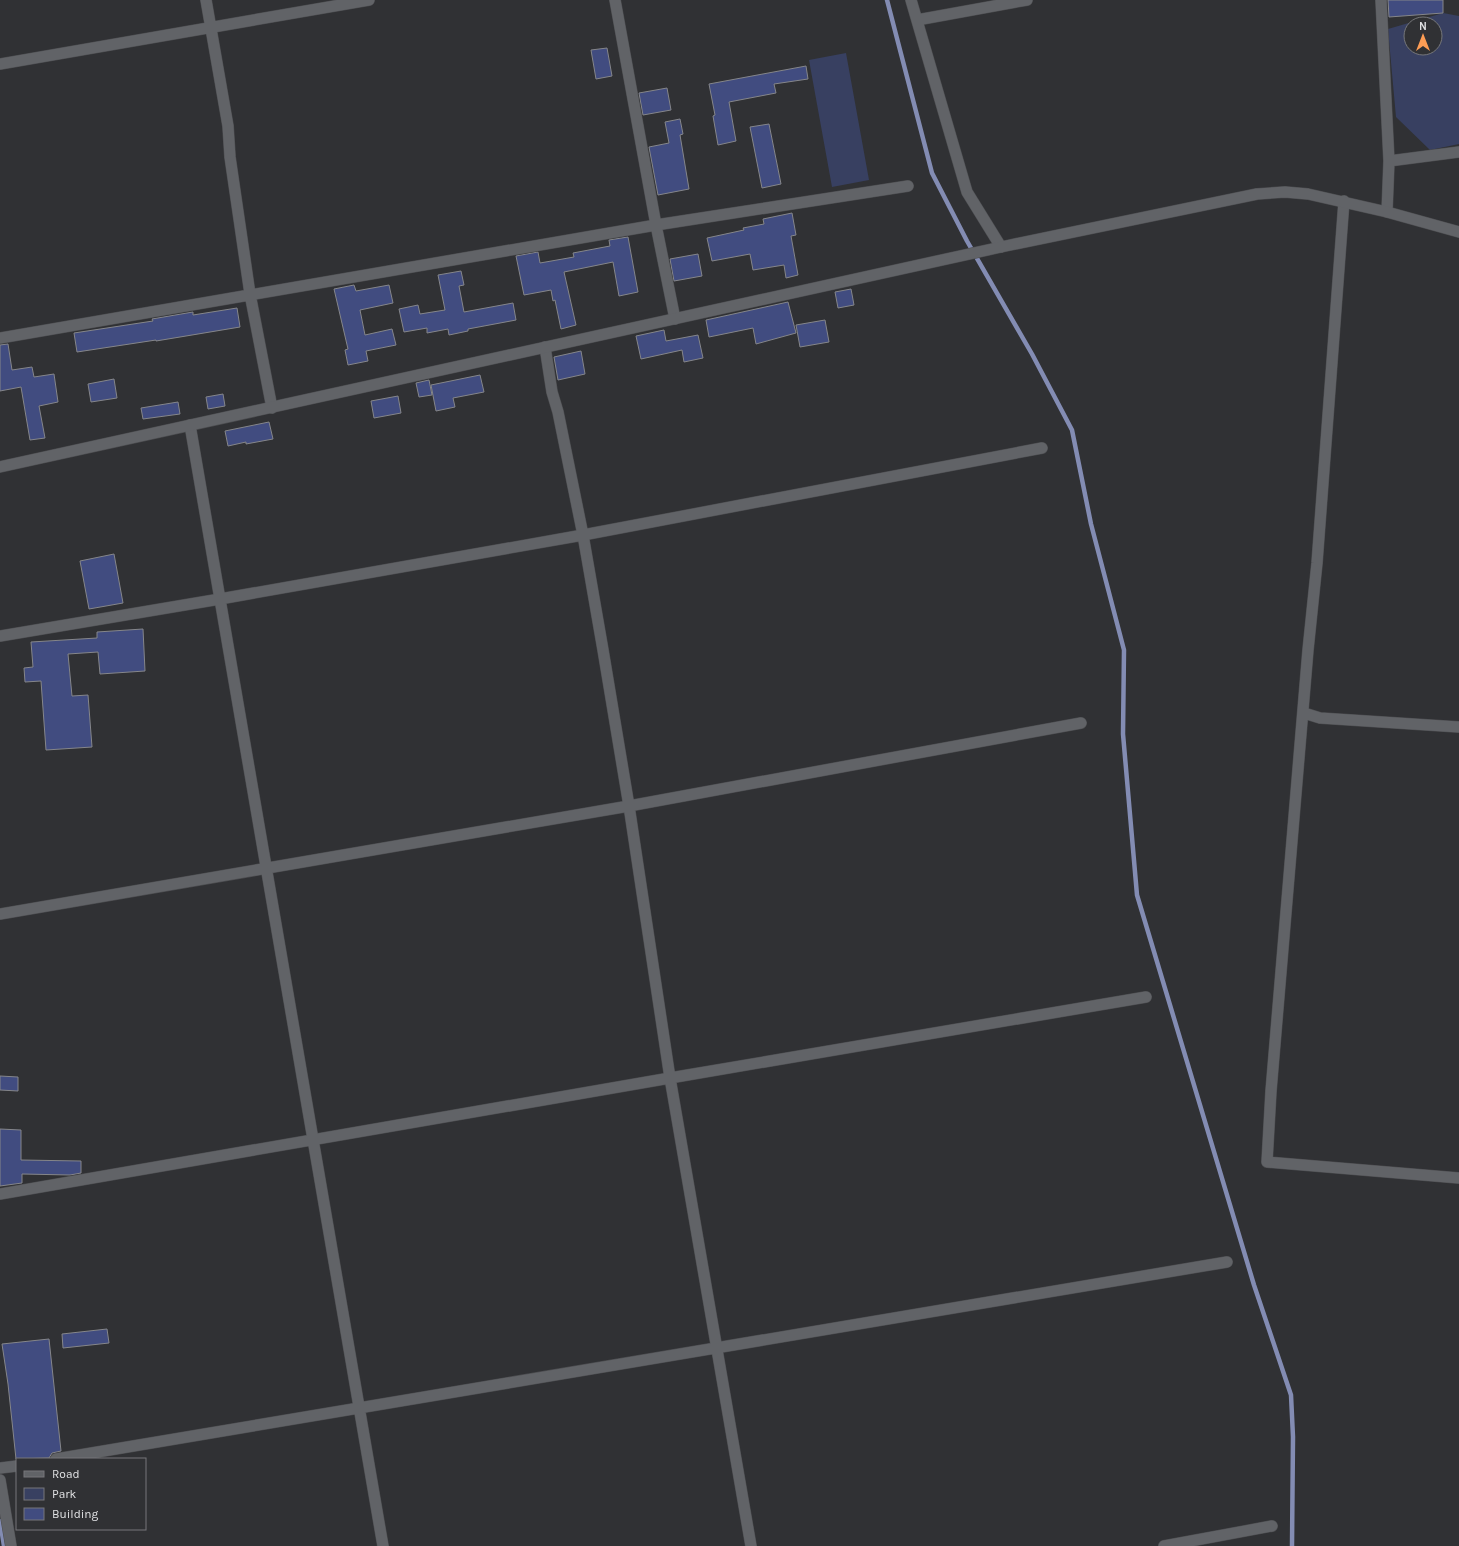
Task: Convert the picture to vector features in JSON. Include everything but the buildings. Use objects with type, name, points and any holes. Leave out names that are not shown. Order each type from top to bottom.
[{"type":"street","points":[[206,0],[228,126],[230,157],[250,294],[272,408]]},
{"type":"street","points":[[0,64],[369,0]]},
{"type":"street","points":[[615,0],[656,225],[675,319]]},
{"type":"street","points":[[911,0],[967,192],[1001,247]]},
{"type":"street","points":[[917,20],[1027,0]]},
{"type":"street","points":[[1381,0],[1389,161],[1387,212]]},
{"type":"street","points":[[1389,161],[1459,152]]},
{"type":"street","points":[[0,338],[656,225],[908,186]]},
{"type":"street","points":[[0,467],[1001,247],[1257,194],[1285,192],[1308,194],[1344,201],[1459,232]]},
{"type":"street","points":[[1344,201],[1317,563],[1271,1090],[1267,1162],[1459,1178]]},
{"type":"street","points":[[545,347],[552,392],[558,412],[583,535],[629,806],[670,1078],[751,1546]]},
{"type":"street","points":[[190,425],[358,1408],[383,1546]]},
{"type":"street","points":[[0,636],[583,535],[1042,448]]},
{"type":"street","points":[[1304,714],[1320,718],[1459,727]]},
{"type":"street","points":[[0,914],[629,806],[1081,723]]},
{"type":"street","points":[[0,1194],[1146,997]]},
{"type":"street","points":[[62,1458],[1227,1262]]},
{"type":"street","points":[[0,1468],[16,1466]]},
{"type":"street","points":[[0,1480],[11,1546]]},
{"type":"street","points":[[1164,1546],[1272,1526]]},
{"type":"green space","points":[[1443,13],[1459,16],[1459,144],[1430,150],[1396,117],[1388,29],[1403,25],[1403,56],[1443,56],[1443,16],[1433,16]]},
{"type":"green space","points":[[846,53],[869,180],[832,187],[809,60]]},
{"type":"waterway","points":[[887,0],[932,173],[967,241],[1032,354],[1072,430],[1091,524],[1124,650],[1123,734],[1137,895],[1254,1285],[1291,1395],[1293,1437],[1292,1546]]},
{"type":"waterway","points":[[0,1521],[4,1546]]}]
